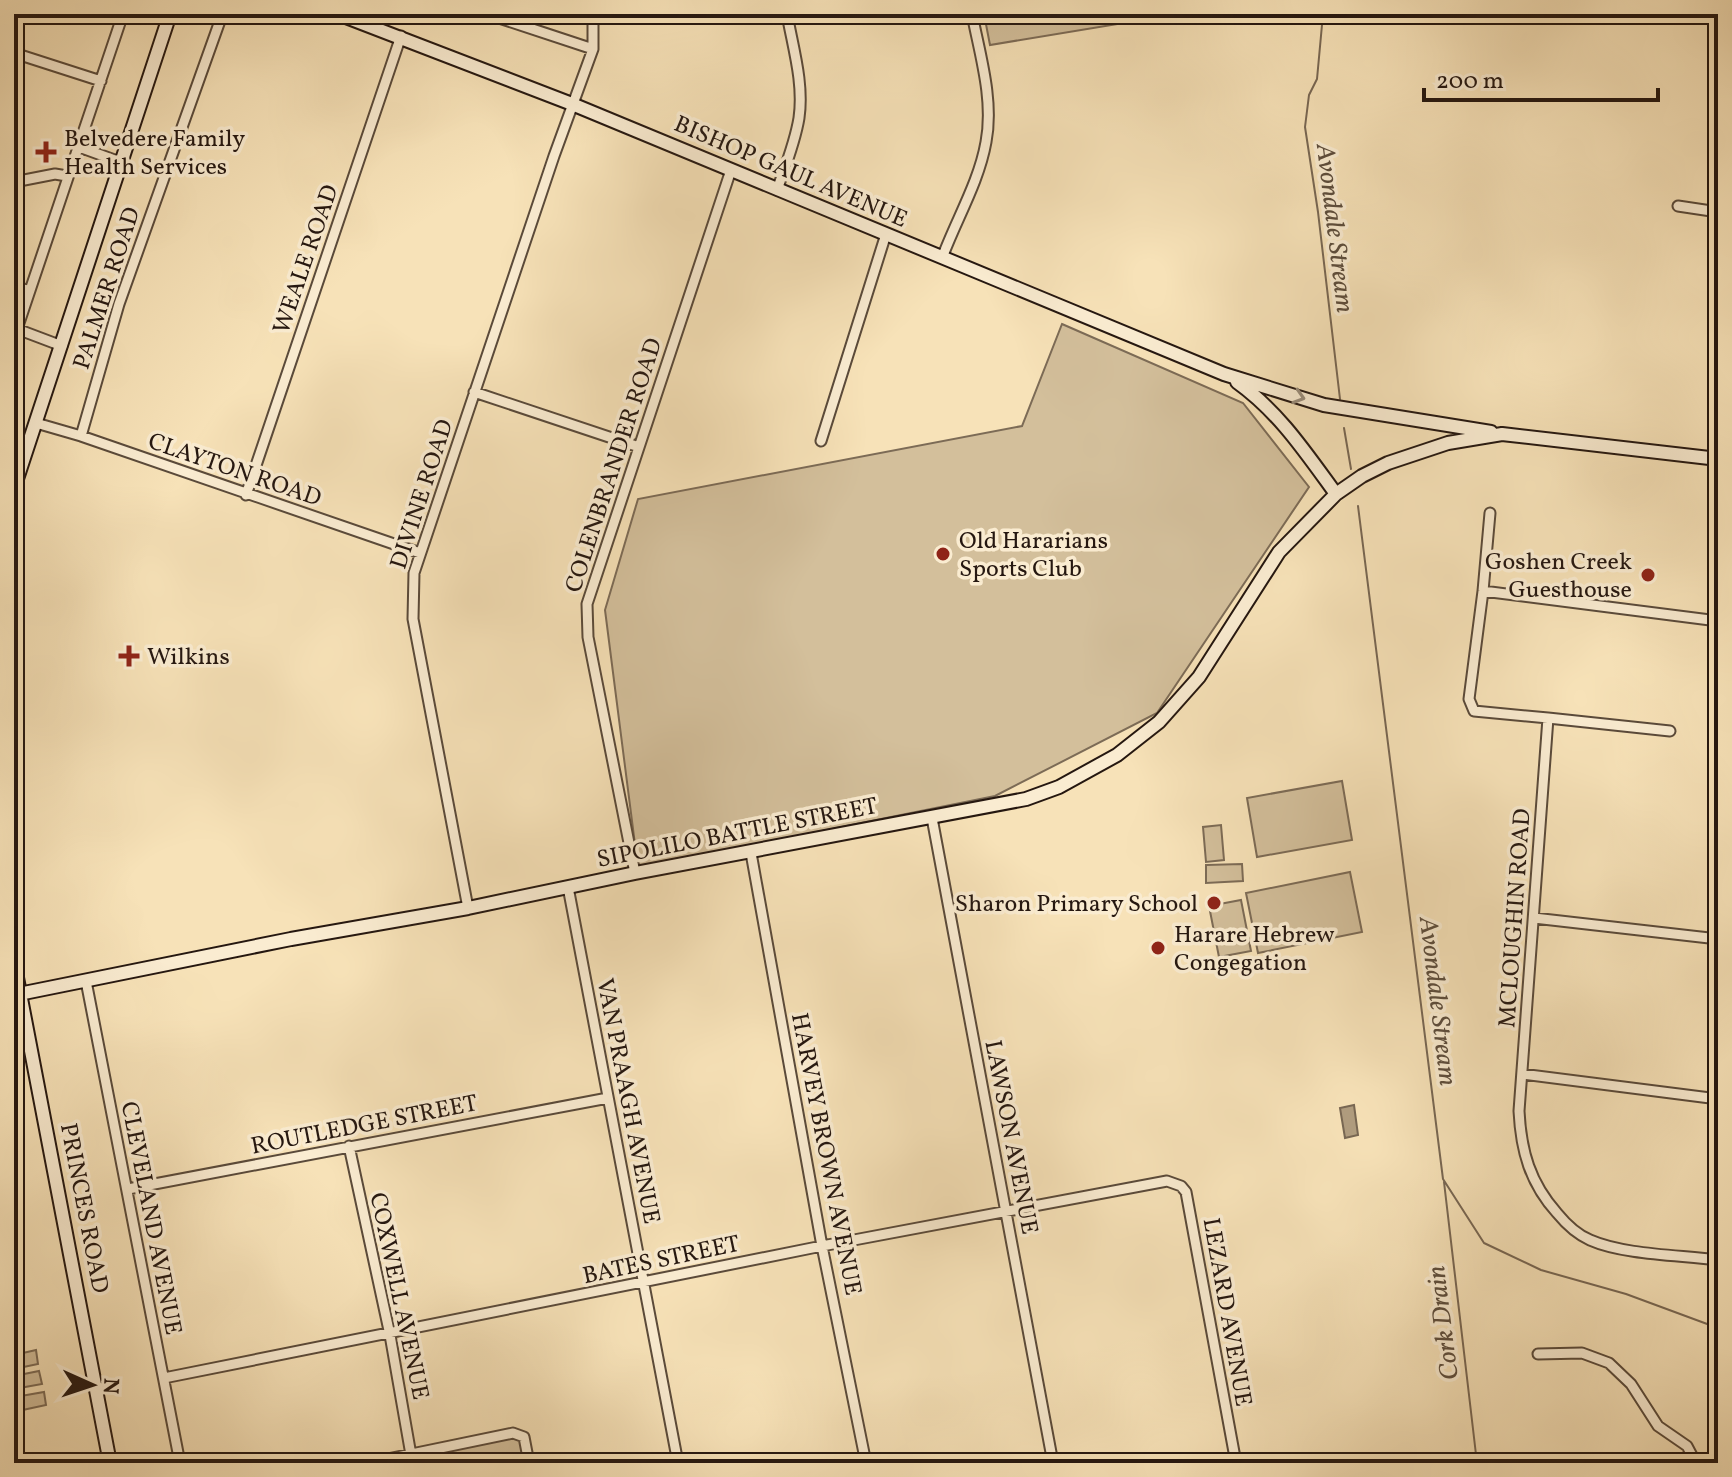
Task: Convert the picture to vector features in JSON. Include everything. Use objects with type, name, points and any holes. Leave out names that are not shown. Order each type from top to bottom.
[{"type":"main road","points":[[14,488],[170,14]]},
{"type":"main road","name":"BISHOP GAUL AVENUE","points":[[338,14],[572,104],[1224,374]]},
{"type":"main road","points":[[1224,374],[1324,405],[1502,434],[1718,459]]},
{"type":"main road","points":[[1224,374],[1249,390],[1277,416],[1336,494],[1375,469],[1419,451],[1502,434]]},
{"type":"main road","name":"SIPOLILO BATTLE STREET","points":[[17,994],[1026,799],[1079,777],[1137,740],[1179,701],[1199,677],[1279,552],[1336,494]]},
{"type":"main road","name":"PRINCES ROAD","points":[[14,962],[17,994],[110,1463]]},
{"type":"street","points":[[62,346],[16,334],[123,14]]},
{"type":"street","points":[[487,14],[593,49],[593,14]]},
{"type":"street","points":[[777,190],[792,144],[800,96],[787,14]]},
{"type":"street","points":[[942,258],[987,142],[987,95],[972,14]]},
{"type":"street","name":"PALMER ROAD","points":[[81,436],[119,304],[221,18]]},
{"type":"street","name":"WEALE ROAD","points":[[246,495],[401,36]]},
{"type":"street","name":"DIVINE ROAD","points":[[468,908],[413,619],[412,590],[420,553],[593,49]]},
{"type":"street","points":[[14,53],[101,81]]},
{"type":"street","points":[[79,147],[123,163]]},
{"type":"street","name":"COLENBRANDER ROAD","points":[[635,873],[586,621],[592,584],[731,170]]},
{"type":"street","points":[[14,182],[55,174],[67,176]]},
{"type":"street","points":[[1678,206],[1718,212]]},
{"type":"street","points":[[821,441],[886,234]]},
{"type":"street","points":[[14,288],[29,290]]},
{"type":"street","points":[[474,392],[639,447]]},
{"type":"street","name":"CLAYTON ROAD","points":[[36,423],[420,553]]},
{"type":"street","points":[[1490,513],[1469,699],[1474,711],[1670,731]]},
{"type":"street","points":[[1483,591],[1718,621]]},
{"type":"street","name":"MCLOUGHIN ROAD","points":[[1548,718],[1519,1111],[1525,1157],[1533,1181],[1570,1228],[1587,1239],[1609,1247],[1718,1260]]},
{"type":"street","name":"LAWSON AVENUE","points":[[932,818],[1053,1463]]},
{"type":"street","name":"HARVEY BROWN AVENUE","points":[[751,853],[822,1246],[866,1463]]},
{"type":"street","name":"VAN PRAAGH AVENUE","points":[[568,887],[678,1463]]},
{"type":"street","points":[[1534,918],[1718,939]]},
{"type":"street","name":"CLEVELAND AVENUE","points":[[86,981],[180,1463]]},
{"type":"street","points":[[1522,1074],[1718,1099]]},
{"type":"street","name":"ROUTLEDGE STREET","points":[[128,1189],[608,1098]]},
{"type":"street","name":"COXWELL AVENUE","points":[[349,1146],[390,1335],[411,1455]]},
{"type":"street","name":"BATES STREET","points":[[164,1378],[822,1246],[1167,1181]]},
{"type":"street","name":"LEZARD AVENUE","points":[[1167,1181],[1181,1186],[1186,1192],[1236,1463]]},
{"type":"street","points":[[1538,1354],[1582,1353],[1609,1363],[1631,1384],[1658,1426],[1687,1446],[1696,1463]]},
{"type":"street","points":[[368,1463],[517,1433],[524,1437],[529,1463]]},
{"type":"shaded area","points":[[984,14],[1178,14],[990,45]]},
{"type":"shaded area","name":"Old Hararians Sports Club","points":[[1062,324],[1243,403],[1309,487],[1157,713],[995,796],[638,868],[605,610],[638,499],[1022,426]]},
{"type":"shaded area","points":[[1342,781],[1352,840],[1257,857],[1247,798]]},
{"type":"shaded area","points":[[1221,825],[1224,860],[1206,862],[1203,827]]},
{"type":"shaded area","points":[[1242,864],[1243,881],[1206,883],[1206,865]]},
{"type":"shaded area","points":[[1350,872],[1362,932],[1258,953],[1246,893]]},
{"type":"shaded area","points":[[1241,900],[1251,951],[1219,957],[1209,906]]},
{"type":"shaded area","points":[[1354,1105],[1358,1135],[1345,1138],[1340,1108]]},
{"type":"shaded area","points":[[36,1350],[38,1364],[14,1369],[14,1355]]},
{"type":"shaded area","points":[[39,1371],[42,1384],[14,1389],[14,1376]]},
{"type":"shaded area","points":[[44,1392],[46,1405],[18,1411],[15,1397]]},
{"type":"shaded area","points":[[521,1433],[526,1463],[374,1463]]},
{"type":"waterway","name":"Avondale Stream","points":[[1323,14],[1317,79],[1309,95],[1305,127],[1340,399]]},
{"type":"waterway","name":"Avondale Stream","points":[[1344,428],[1351,469]]},
{"type":"waterway","name":"Avondale Stream","points":[[1358,506],[1443,1179],[1484,1243],[1541,1270],[1626,1294],[1718,1328]]},
{"type":"waterway","name":"Cork Drain","points":[[1444,1182],[1477,1463]]},
{"type":"place","name":"Belvedere Family Health Services","points":[[46,152]]},
{"type":"place","name":"Old Hararians Sports Club","points":[[943,554]]},
{"type":"place","name":"Goshen Creek Guesthouse","points":[[1648,575]]},
{"type":"place","name":"Wilkins","points":[[129,656]]},
{"type":"place","name":"Sharon Primary School","points":[[1214,903]]},
{"type":"place","name":"Harare Hebrew Congegation","points":[[1158,948]]}]
